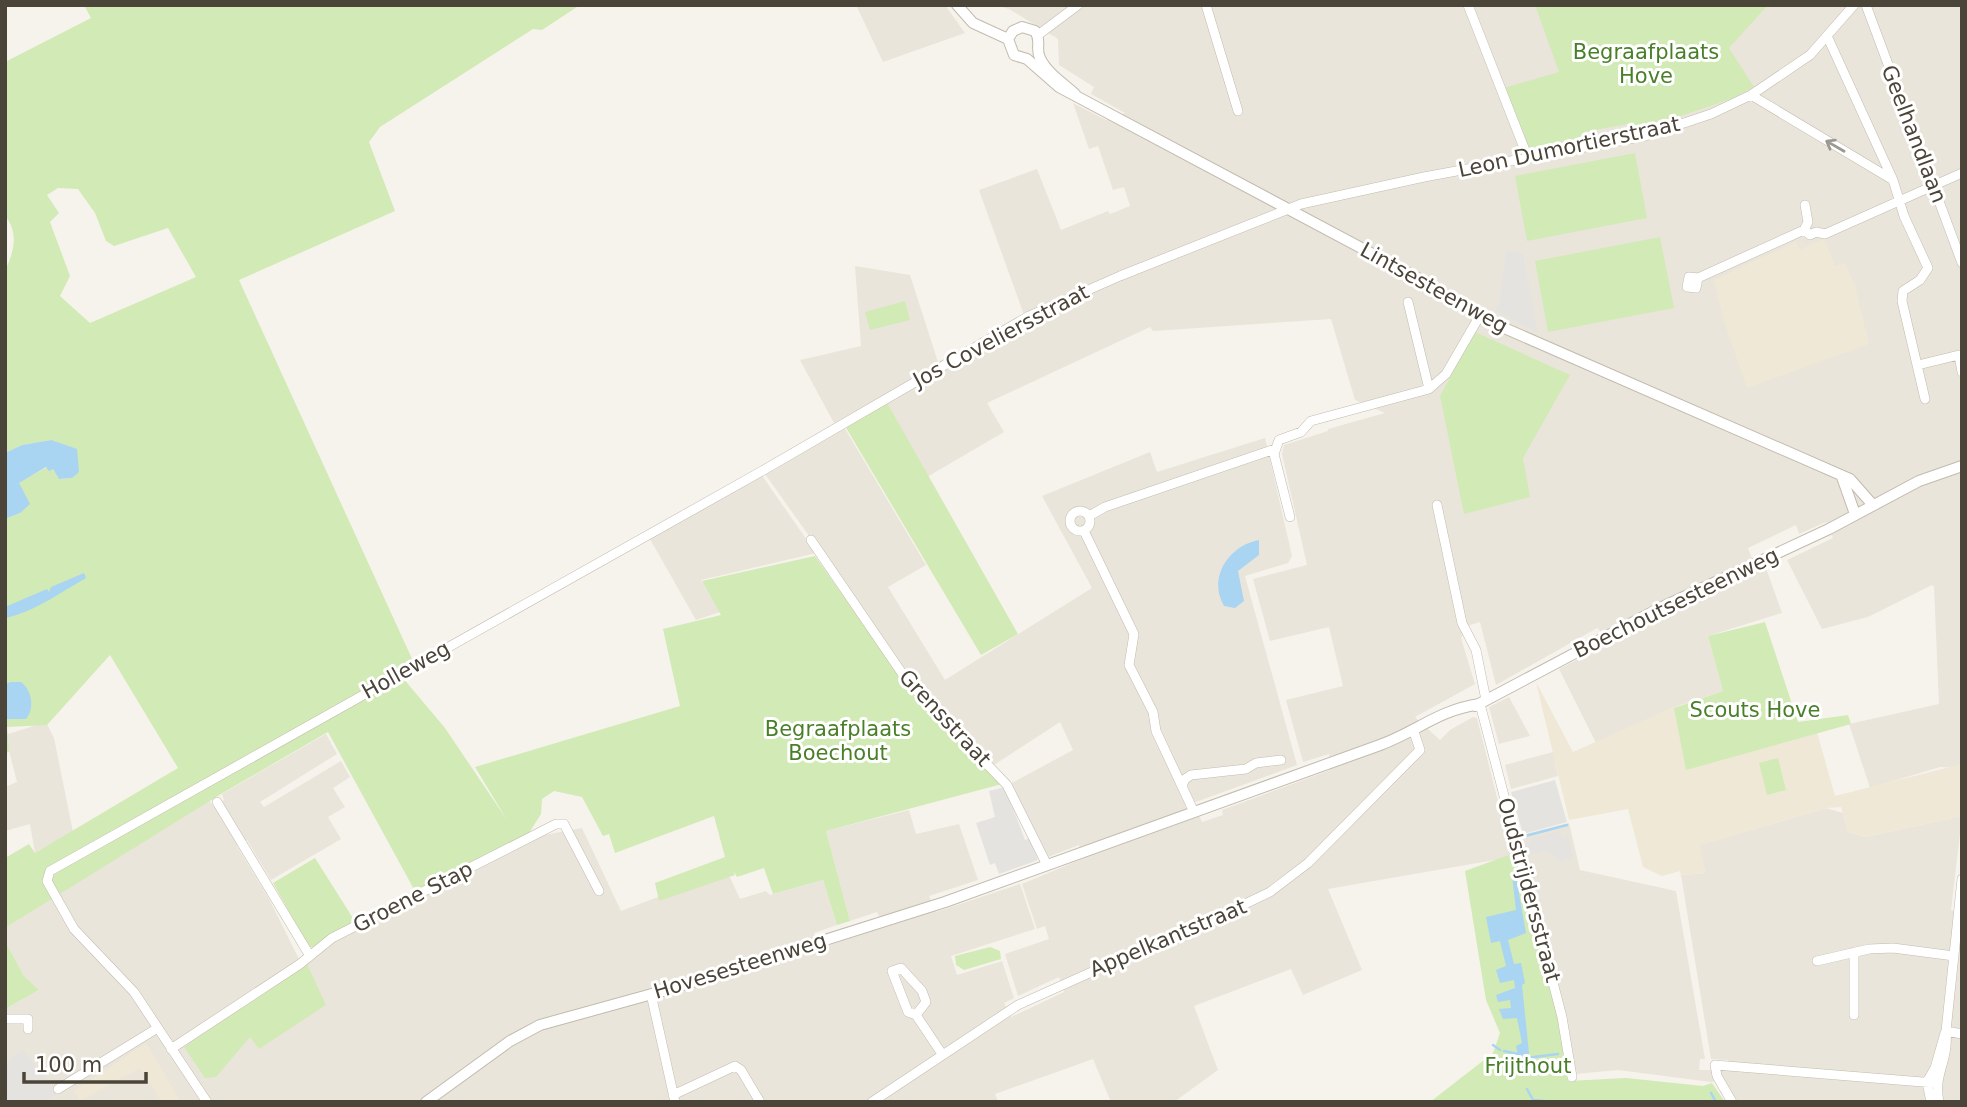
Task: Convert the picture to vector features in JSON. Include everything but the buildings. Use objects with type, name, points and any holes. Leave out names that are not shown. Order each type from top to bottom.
[{"type":"street","name":"Lintsesteenweg","points":[[957,5],[974,23],[1008,39],[1014,55],[1027,59],[1047,79],[1429,284],[1479,317],[1850,479],[1860,487],[1872,504]]},
{"type":"street","points":[[1038,35],[1078,5]]},
{"type":"street","points":[[1206,5],[1238,111]]},
{"type":"street","points":[[1468,5],[1528,158]]},
{"type":"street","name":"Leon Dumortierstraat","points":[[1289,209],[1361,190],[1645,136],[1711,114],[1751,95],[1810,55],[1828,38],[1854,5]]},
{"type":"street","name":"Geelhandlaan","points":[[1866,5],[1962,262]]},
{"type":"street","points":[[1008,39],[1013,31],[1022,27],[1038,35]]},
{"type":"street","points":[[1027,59],[1038,52],[1038,35]]},
{"type":"street","points":[[1828,38],[1894,180],[1899,200],[1928,268],[1920,280],[1903,291],[1902,301],[1925,399]]},
{"type":"street","name":"Lintsesteenweg","points":[[1038,52],[1048,70],[1075,94]]},
{"type":"street","points":[[1751,95],[1894,180]]},
{"type":"street","points":[[1805,205],[1806,226],[1810,235],[1816,232],[1825,234],[1962,173]]},
{"type":"street","name":"Jos Coveliersstraat","points":[[762,471],[1029,316],[1120,276],[1289,209]]},
{"type":"street","points":[[1698,278],[1806,226]]},
{"type":"street","points":[[1408,302],[1429,389]]},
{"type":"street","points":[[1290,517],[1275,449],[1279,440],[1301,432],[1311,421],[1429,389],[1446,374],[1479,317]]},
{"type":"street","points":[[1918,365],[1959,355],[1962,372]]},
{"type":"street","points":[[1089,516],[1105,507],[1275,449]]},
{"type":"street","name":"Boechoutsesteenweg","points":[[1069,856],[1416,730],[1432,718],[1483,702],[1660,608],[1933,475],[1962,466]]},
{"type":"street","name":"Holleweg","points":[[156,1029],[154,1020],[134,992],[74,929],[47,881],[50,871],[762,471]]},
{"type":"street","points":[[1842,477],[1855,514]]},
{"type":"street","name":"Oudstrijdersstraat","points":[[1437,505],[1462,623],[1476,650],[1483,702],[1562,1017],[1572,1077]]},
{"type":"street","points":[[1084,531],[1073,529],[1070,518],[1080,511],[1089,516]]},
{"type":"street","points":[[1084,531],[1090,524],[1089,516]]},
{"type":"street","points":[[1084,531],[1134,634],[1129,665],[1153,712],[1156,731],[1194,812]]},
{"type":"street","name":"Grensstraat","points":[[811,540],[916,692],[1007,786],[1047,865]]},
{"type":"street","name":"Appelkantstraat","points":[[872,1102],[997,1017],[1048,990],[1192,933],[1199,926],[1270,892],[1315,857],[1420,750],[1416,730]]},
{"type":"street","points":[[1182,786],[1185,779],[1191,775],[1246,769],[1256,763],[1282,760]]},
{"type":"street","points":[[216,802],[310,956]]},
{"type":"street","name":"Groene Stap","points":[[171,1049],[310,956],[332,938],[535,832],[562,822],[599,891]]},
{"type":"street","name":"Hovesesteenweg","points":[[426,1102],[524,1032],[560,1018],[651,994],[945,902],[1069,856]]},
{"type":"street","points":[[1931,1102],[1931,1083],[1938,1069],[1946,1031],[1962,879]]},
{"type":"street","points":[[1817,961],[1893,948],[1954,956]]},
{"type":"street","points":[[1854,953],[1854,1015]]},
{"type":"street","points":[[916,1015],[926,1002],[922,991],[901,968],[892,971],[908,1012],[916,1015],[942,1054]]},
{"type":"street","points":[[651,994],[674,1098],[735,1066],[741,1070],[760,1102]]},
{"type":"street","points":[[5,1019],[28,1024],[28,1008]]},
{"type":"street","points":[[58,1089],[156,1029],[207,1102]]},
{"type":"street","points":[[1946,1031],[1962,1034]]},
{"type":"street","points":[[1732,1102],[1717,1076],[1716,1065],[1931,1083]]},
{"type":"street","points":[[1931,1083],[1939,1102]]},
{"type":"shaded area","points":[[856,5],[945,5],[965,33],[883,62]]},
{"type":"shaded area","points":[[994,5],[1962,5],[1962,768],[1940,767],[1870,788],[1849,724],[1939,704],[1934,587],[1932,585],[1868,617],[1822,629],[1787,560],[1833,538],[1826,522],[1799,534],[1796,525],[1748,548],[1757,572],[1766,568],[1782,613],[1708,636],[1723,691],[1672,708],[1596,743],[1559,669],[1611,642],[1597,628],[1496,685],[1480,622],[1470,625],[1461,638],[1475,684],[1415,717],[1440,740],[1450,730],[1473,717],[1477,718],[1512,857],[1328,889],[1362,970],[1303,995],[1291,969],[1194,1006],[1218,1070],[1174,1102],[1111,1102],[1093,1059],[995,1094],[998,1102],[5,1102],[5,1009],[39,990],[24,976],[5,941],[5,928],[209,800],[214,807],[224,800],[222,794],[326,734],[337,754],[260,802],[264,807],[341,761],[350,777],[333,788],[345,807],[328,817],[341,839],[271,880],[247,840],[237,846],[269,899],[299,959],[507,842],[582,828],[621,911],[727,871],[740,899],[766,891],[770,895],[823,880],[837,925],[814,933],[818,949],[884,927],[877,912],[850,921],[826,831],[909,810],[916,834],[959,824],[978,880],[929,896],[936,912],[1020,884],[1035,929],[951,956],[957,975],[1002,961],[1014,998],[1004,1003],[1011,1017],[1064,992],[1059,977],[1018,996],[1005,954],[1049,939],[1045,926],[1037,929],[1022,884],[1084,858],[1079,845],[1048,857],[1010,784],[1073,750],[1060,722],[994,765],[922,695],[765,474],[763,477],[816,553],[701,580],[720,612],[696,620],[650,539],[844,427],[926,565],[888,587],[945,680],[1092,588],[1042,496],[1150,452],[1157,472],[1265,438],[1292,556],[1288,563],[1245,576],[1297,765],[1185,806],[1191,817],[1199,815],[1202,822],[1223,815],[1222,810],[1330,770],[1329,754],[1303,762],[1286,700],[1343,686],[1329,627],[1270,641],[1253,579],[1307,565],[1282,454],[1284,445],[1385,413],[1355,400],[1331,319],[1153,331],[1150,327],[987,403],[1004,432],[927,477],[884,404],[891,391],[834,423],[800,360],[861,346],[855,266],[910,275],[938,362],[1024,315],[979,190],[1037,169],[1061,230],[1108,211],[1110,214],[1130,206],[1124,187],[1113,190],[1098,146],[1089,149],[1073,103],[1106,120],[1125,113],[1091,94],[1094,87],[1059,65],[1058,39],[1009,9]]},
{"type":"shaded area","points":[[1824,239],[1835,266],[1845,263],[1855,286],[1869,344],[1747,388],[1724,321],[1714,280],[1796,242],[1800,250]]},
{"type":"shaded area","points":[[1506,251],[1523,254],[1538,333],[1494,310],[1499,304]]},
{"type":"shaded area","points":[[1536,682],[1573,752],[1674,707],[1804,735],[1817,732],[1835,796],[1962,764],[1962,816],[1865,837],[1848,832],[1841,807],[1826,808],[1700,845],[1705,873],[1681,875],[1680,871],[1662,876],[1643,867],[1628,809],[1569,820]]},
{"type":"shaded area","points":[[1509,697],[1530,736],[1499,744],[1489,707]]},
{"type":"shaded area","points":[[46,722],[54,738],[73,832],[35,853],[30,824],[5,831],[5,787],[17,782],[5,735]]},
{"type":"shaded area","points":[[1553,752],[1558,776],[1511,789],[1505,765]]},
{"type":"shaded area","points":[[1555,780],[1567,822],[1523,834],[1511,792]]},
{"type":"shaded area","points":[[1005,787],[1025,840],[1030,838],[1038,860],[999,874],[995,863],[990,865],[976,823],[995,817],[989,791]]},
{"type":"shaded area","points":[[1826,808],[1843,813],[1848,832],[1865,837],[1962,816],[1951,910],[1962,915],[1962,1102],[1738,1102],[1724,1080],[1711,1082],[1618,1070],[1575,1074],[1568,1027],[1522,835],[1569,823],[1580,870],[1676,891],[1705,1059],[1700,1059],[1699,1070],[1729,1070],[1728,1060],[1711,1059],[1681,875],[1705,873],[1699,845]]},
{"type":"shaded area","points":[[1560,831],[1562,837],[1568,835],[1573,858],[1559,862],[1554,855],[1544,850],[1526,856],[1523,845],[1530,844],[1531,839]]},
{"type":"shaded area","points":[[146,1043],[181,1102],[162,1102],[140,1068],[80,1101],[74,1091]]},
{"type":"shaded area","points":[[22,1049],[57,1094],[42,1102],[5,1102],[5,1064]]},
{"type":"green space","name":"Begraafplaats Boechout","points":[[84,5],[580,5],[542,30],[533,29],[380,127],[369,142],[395,211],[239,280],[413,661],[397,671],[445,728],[507,820],[475,767],[680,706],[663,629],[721,615],[702,581],[815,556],[917,700],[1002,784],[826,831],[850,921],[837,925],[823,880],[773,894],[764,868],[737,877],[734,871],[735,875],[659,901],[655,883],[725,857],[714,816],[615,853],[609,834],[603,836],[582,797],[554,791],[542,799],[541,814],[529,833],[416,893],[328,732],[221,794],[5,928],[5,858],[29,844],[35,853],[178,768],[110,655],[47,725],[7,727],[9,752],[5,753],[5,519],[20,513],[18,483],[47,467],[53,469],[59,479],[72,478],[51,440],[22,445],[5,453],[5,270],[11,257],[14,236],[5,216],[5,62],[91,18]],"holes":[[[58,188],[78,189],[95,213],[106,241],[114,246],[168,228],[196,277],[90,323],[60,296],[70,276],[50,222],[59,213],[47,195]]]},
{"type":"green space","name":"Begraafplaats Hove","points":[[1535,5],[1768,5],[1729,48],[1754,87],[1731,99],[1639,130],[1633,123],[1584,132],[1580,138],[1528,149],[1504,88],[1559,72]]},
{"type":"green space","points":[[1635,153],[1647,218],[1527,241],[1515,176]]},
{"type":"green space","points":[[1660,237],[1674,308],[1548,332],[1535,261]]},
{"type":"green space","points":[[905,301],[910,320],[870,330],[865,312]]},
{"type":"green space","points":[[1475,332],[1570,375],[1523,458],[1530,497],[1464,514],[1440,396]]},
{"type":"green space","points":[[886,401],[1018,634],[981,655],[845,426]]},
{"type":"green space","name":"Scouts Hove","points":[[1765,622],[1798,722],[1848,715],[1851,724],[1686,770],[1674,708],[1723,691],[1708,636]]},
{"type":"green space","points":[[1778,758],[1786,790],[1767,795],[1759,763]]},
{"type":"green space","name":"Frijthout","points":[[1514,853],[1561,1029],[1568,1081],[1626,1078],[1703,1086],[1712,1083],[1725,1102],[1430,1102],[1493,1053],[1500,1033],[1486,1000],[1465,871]]},
{"type":"green space","points":[[315,858],[356,923],[315,947],[309,947],[273,883]]},
{"type":"green space","points":[[5,941],[24,976],[39,990],[5,1009]]},
{"type":"green space","points":[[990,947],[1000,951],[1001,959],[964,970],[956,965],[955,956]]},
{"type":"green space","points":[[307,964],[326,1005],[259,1049],[250,1037],[216,1077],[205,1078],[184,1047]]},
{"type":"water","points":[[51,440],[77,449],[79,472],[72,478],[59,479],[53,469],[49,471],[46,467],[19,483],[30,504],[20,513],[5,519],[5,453],[22,445]]},
{"type":"water","points":[[1259,540],[1259,555],[1238,571],[1244,601],[1235,608],[1224,606],[1218,584],[1224,564],[1239,548]]},
{"type":"water","points":[[84,573],[86,578],[47,601],[5,618],[5,607],[47,589],[49,592],[51,587]]},
{"type":"water","points":[[21,682],[30,694],[31,710],[26,719],[5,719],[5,684]]},
{"type":"water","points":[[1515,872],[1518,875],[1516,877],[1526,933],[1508,940],[1514,964],[1521,963],[1525,983],[1522,985],[1530,1063],[1528,1069],[1521,1071],[1516,1046],[1522,1043],[1517,1018],[1503,1019],[1499,1009],[1511,1008],[1510,1000],[1498,1002],[1496,995],[1515,988],[1514,980],[1500,983],[1496,970],[1506,966],[1500,941],[1491,943],[1486,917],[1516,910],[1512,875]]},
{"type":"waterway","points":[[1525,836],[1567,825]]},
{"type":"waterway","points":[[1493,1045],[1500,1050]]},
{"type":"waterway","points":[[1504,1051],[1518,1054]]},
{"type":"waterway","points":[[1526,1058],[1558,1054]]},
{"type":"waterway","points":[[1527,1089],[1533,1100],[1553,1102]]},
{"type":"waterway","points":[[1711,1093],[1716,1102]]}]
